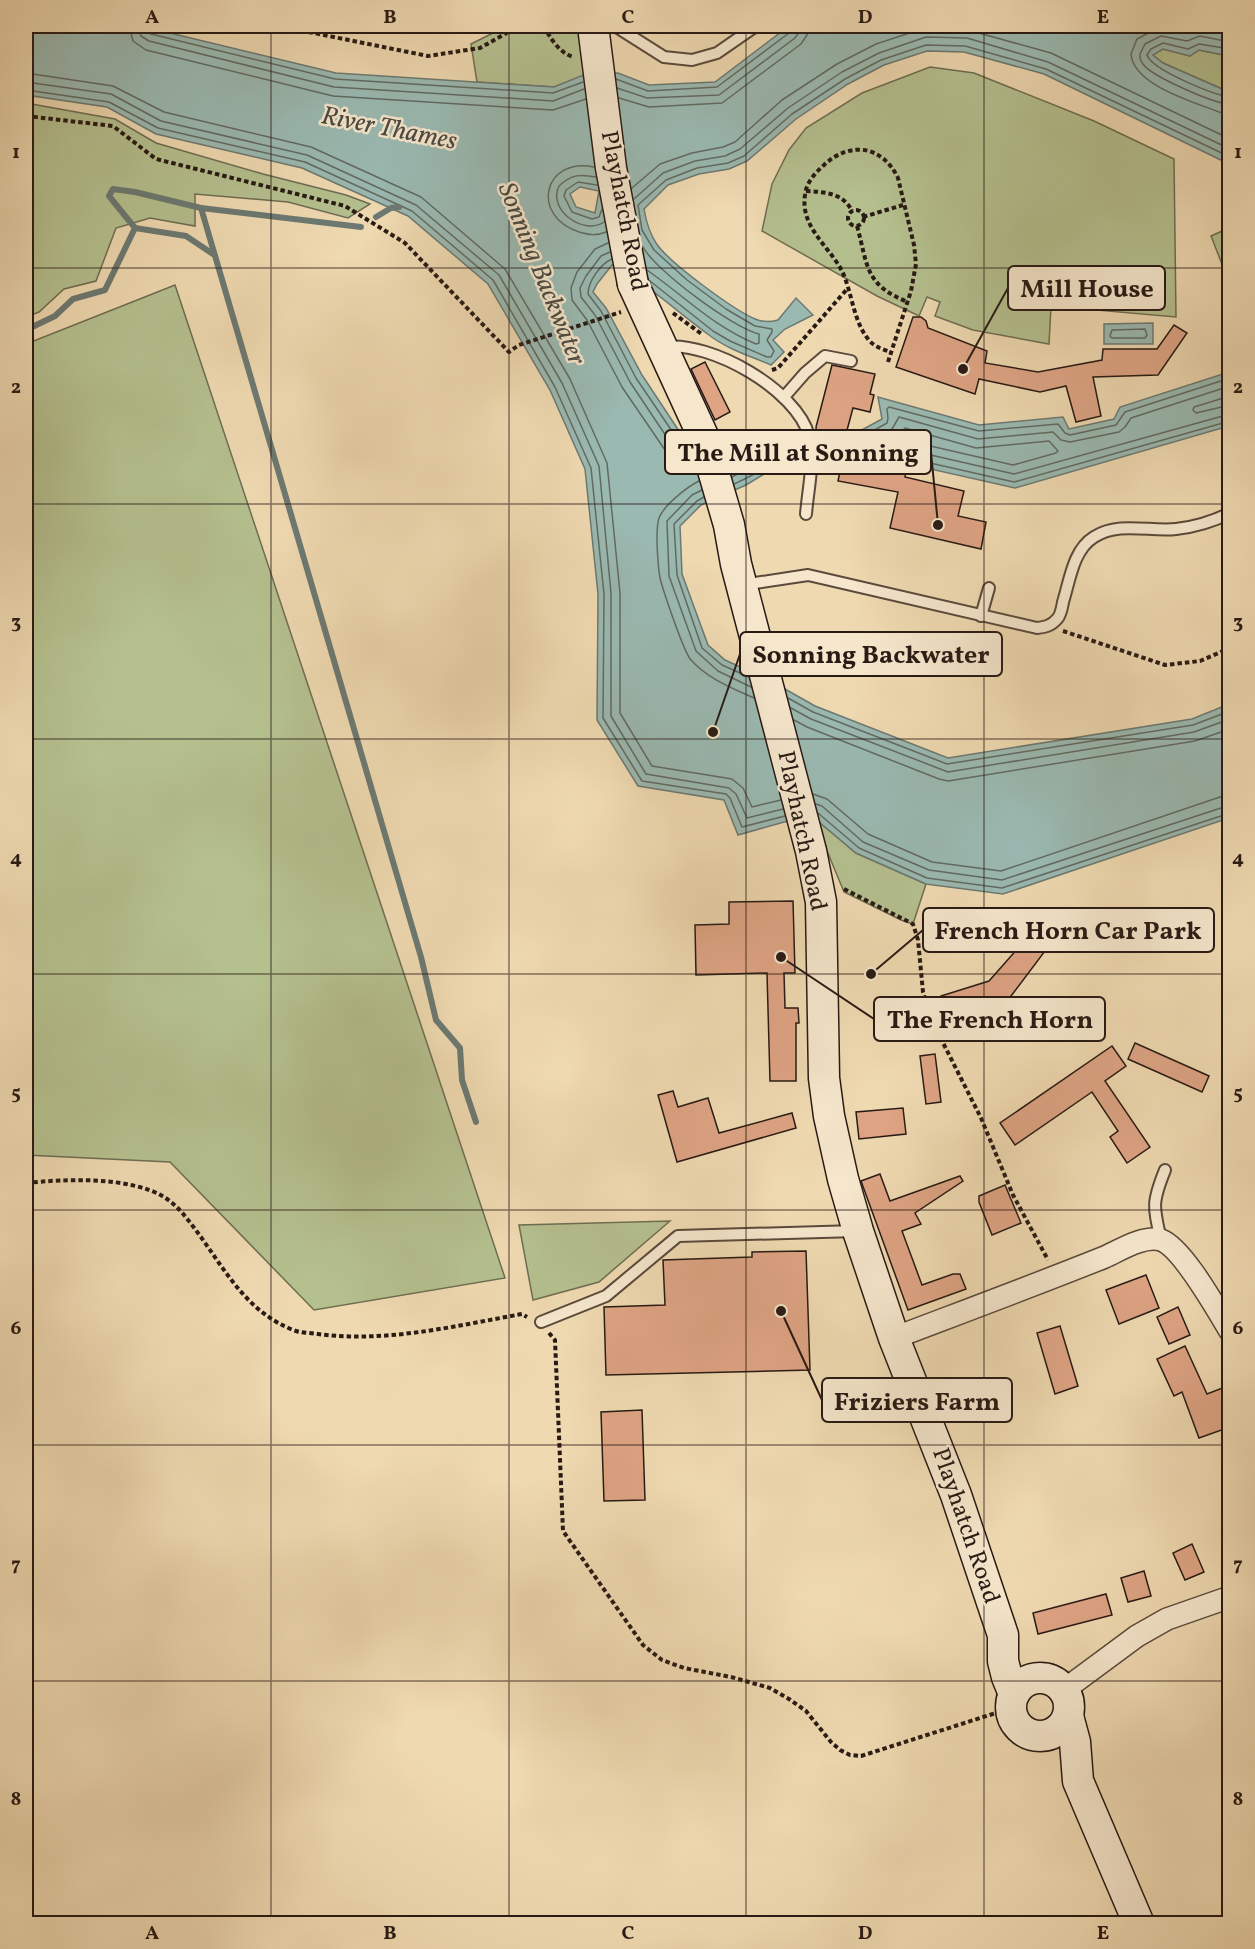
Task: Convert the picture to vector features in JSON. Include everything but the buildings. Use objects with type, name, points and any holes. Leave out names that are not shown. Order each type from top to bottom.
[{"type":"main road","name":"Playhatch Road","points":[[593,26],[628,298],[663,347],[703,436],[729,525],[739,574],[821,902],[823,1045],[829,1116],[843,1179],[894,1338],[956,1495],[1003,1635],[1003,1661],[1013,1701]]},
{"type":"main road","name":"Playhatch Road","points":[[1003,1635],[1058,1695],[1075,1742],[1078,1781],[1139,1923]]},
{"type":"main road","points":[[1026,1682],[1058,1695],[1059,1730],[1044,1736],[1035,1736],[1026,1732],[1013,1718],[1013,1701],[1026,1682]]},
{"type":"main road","name":"Playhatch Road","points":[[1035,1736],[1061,1766],[1078,1781]]},
{"type":"street","points":[[894,1338],[1144,1240],[1161,1240],[1176,1250],[1205,1290],[1230,1331]]},
{"type":"street","points":[[1058,1695],[1137,1636],[1167,1619],[1230,1597]]},
{"type":"lane","points":[[615,26],[664,57],[692,60],[717,53],[756,26]]},
{"type":"lane","points":[[663,347],[694,348],[714,354],[759,379],[784,397],[796,410],[804,423],[811,445],[806,514]]},
{"type":"lane","points":[[784,397],[805,373],[825,356],[850,361]]},
{"type":"lane","points":[[739,574],[808,575],[981,616],[1037,628],[1048,627],[1059,618],[1076,559],[1084,546],[1095,536],[1109,531],[1143,528],[1175,530],[1230,513]]},
{"type":"lane","points":[[981,616],[989,588]]},
{"type":"lane","points":[[1161,1240],[1153,1208],[1165,1170]]},
{"type":"lane","points":[[541,1323],[606,1296],[678,1236],[858,1231]]},
{"type":"path","points":[[279,26],[428,56],[480,48],[518,26]]},
{"type":"path","points":[[544,26],[548,35],[566,55],[576,58]]},
{"type":"path","points":[[26,116],[113,126],[156,159],[345,206],[405,243],[496,335],[509,352],[519,345],[628,298]]},
{"type":"path","points":[[888,362],[908,302],[916,264],[914,244],[897,178],[888,162],[870,151],[846,150],[833,156],[813,176],[806,191],[806,210],[810,226],[834,259],[848,288],[863,332],[879,348],[891,352]]},
{"type":"path","points":[[806,191],[837,196],[849,205],[852,211]]},
{"type":"path","points":[[863,217],[903,206]]},
{"type":"path","points":[[852,211],[858,211],[863,217]]},
{"type":"path","points":[[852,211],[848,221],[851,225],[857,226],[862,222],[863,217]]},
{"type":"path","points":[[857,226],[862,254],[874,278],[891,294],[908,302]]},
{"type":"path","points":[[778,368],[848,288]]},
{"type":"path","points":[[1048,627],[1165,665],[1200,661],[1230,648]]},
{"type":"path","points":[[838,881],[845,890],[913,924],[918,940],[923,992],[932,1022],[981,1118],[1013,1195],[1057,1276]]},
{"type":"path","points":[[26,1183],[106,1181],[136,1185],[166,1198],[183,1213],[232,1284],[262,1313],[297,1331],[332,1336],[371,1337],[436,1329],[522,1314],[541,1323],[555,1340],[562,1531],[643,1645],[662,1660],[684,1668],[770,1688],[806,1711],[831,1742],[850,1755],[861,1756],[1013,1701]]},
{"type":"green space","points":[[504,26],[579,26],[584,76],[554,87],[477,82],[471,44]]},
{"type":"green space","points":[[1163,49],[1190,56],[1199,50],[1229,56],[1229,92],[1163,63],[1152,55]]},
{"type":"green space","points":[[930,67],[974,73],[1094,121],[1174,159],[1176,317],[1051,306],[1049,344],[973,330],[935,316],[940,302],[927,297],[919,316],[877,296],[762,231],[772,184],[789,150],[806,128],[862,93]]},
{"type":"green space","points":[[26,103],[115,119],[156,143],[346,195],[370,204],[348,218],[288,202],[195,194],[195,226],[150,218],[116,228],[96,281],[64,289],[39,312],[26,317]]},
{"type":"green space","points":[[1229,228],[1229,282],[1211,236]]},
{"type":"green space","points":[[175,285],[505,1278],[314,1310],[170,1162],[26,1155],[26,344]]},
{"type":"green space","points":[[813,817],[856,853],[926,884],[913,924],[844,892]]},
{"type":"green space","points":[[670,1221],[599,1282],[533,1300],[519,1225]]},
{"type":"water","name":"River Thames","points":[[26,26],[141,26],[336,73],[554,87],[581,76],[618,73],[649,85],[715,82],[789,26],[1229,26],[1229,56],[1199,50],[1190,56],[1163,49],[1153,55],[1163,63],[1229,92],[1229,164],[1044,74],[964,52],[927,51],[884,65],[848,84],[796,119],[747,161],[729,169],[699,174],[668,185],[644,209],[648,226],[656,243],[674,262],[718,296],[755,319],[778,320],[796,298],[813,315],[785,329],[773,340],[784,352],[771,365],[716,340],[650,289],[612,265],[593,292],[606,308],[642,375],[683,437],[722,445],[771,437],[787,438],[786,454],[776,467],[746,485],[701,505],[680,526],[682,574],[708,645],[725,660],[769,680],[815,706],[948,758],[1192,719],[1229,704],[1229,818],[1003,894],[926,884],[856,853],[813,817],[784,822],[738,835],[724,800],[638,786],[597,720],[598,594],[585,469],[550,390],[488,284],[408,216],[302,168],[156,134],[107,107],[26,95]],"holes":[[[580,187],[599,191],[595,213],[576,207],[570,194]]]},
{"type":"water","points":[[1153,323],[1153,344],[1104,344],[1104,324]]},
{"type":"water","points":[[1229,372],[1229,426],[1015,488],[855,452],[858,432],[882,419],[878,397],[979,425],[1063,417],[1069,429],[1114,419],[1120,407]]},
{"type":"waterway","points":[[26,330],[55,316],[73,299],[105,290],[135,228],[109,196],[113,189],[201,208],[361,227]]},
{"type":"waterway","points":[[376,217],[391,208],[399,207]]},
{"type":"waterway","points":[[201,208],[421,957],[436,1020],[460,1048],[462,1080],[476,1122]]},
{"type":"waterway","points":[[135,228],[186,236],[213,254]]},
{"type":"place","name":"Mill House","points":[[963,369]]},
{"type":"place","name":"The Mill at Sonning","points":[[938,525]]},
{"type":"place","name":"Sonning Backwater","points":[[713,732]]},
{"type":"place","name":"The French Horn","points":[[781,957]]},
{"type":"place","name":"French Horn Car Park","points":[[871,974]]},
{"type":"place","name":"Friziers Farm","points":[[781,1311]]}]
